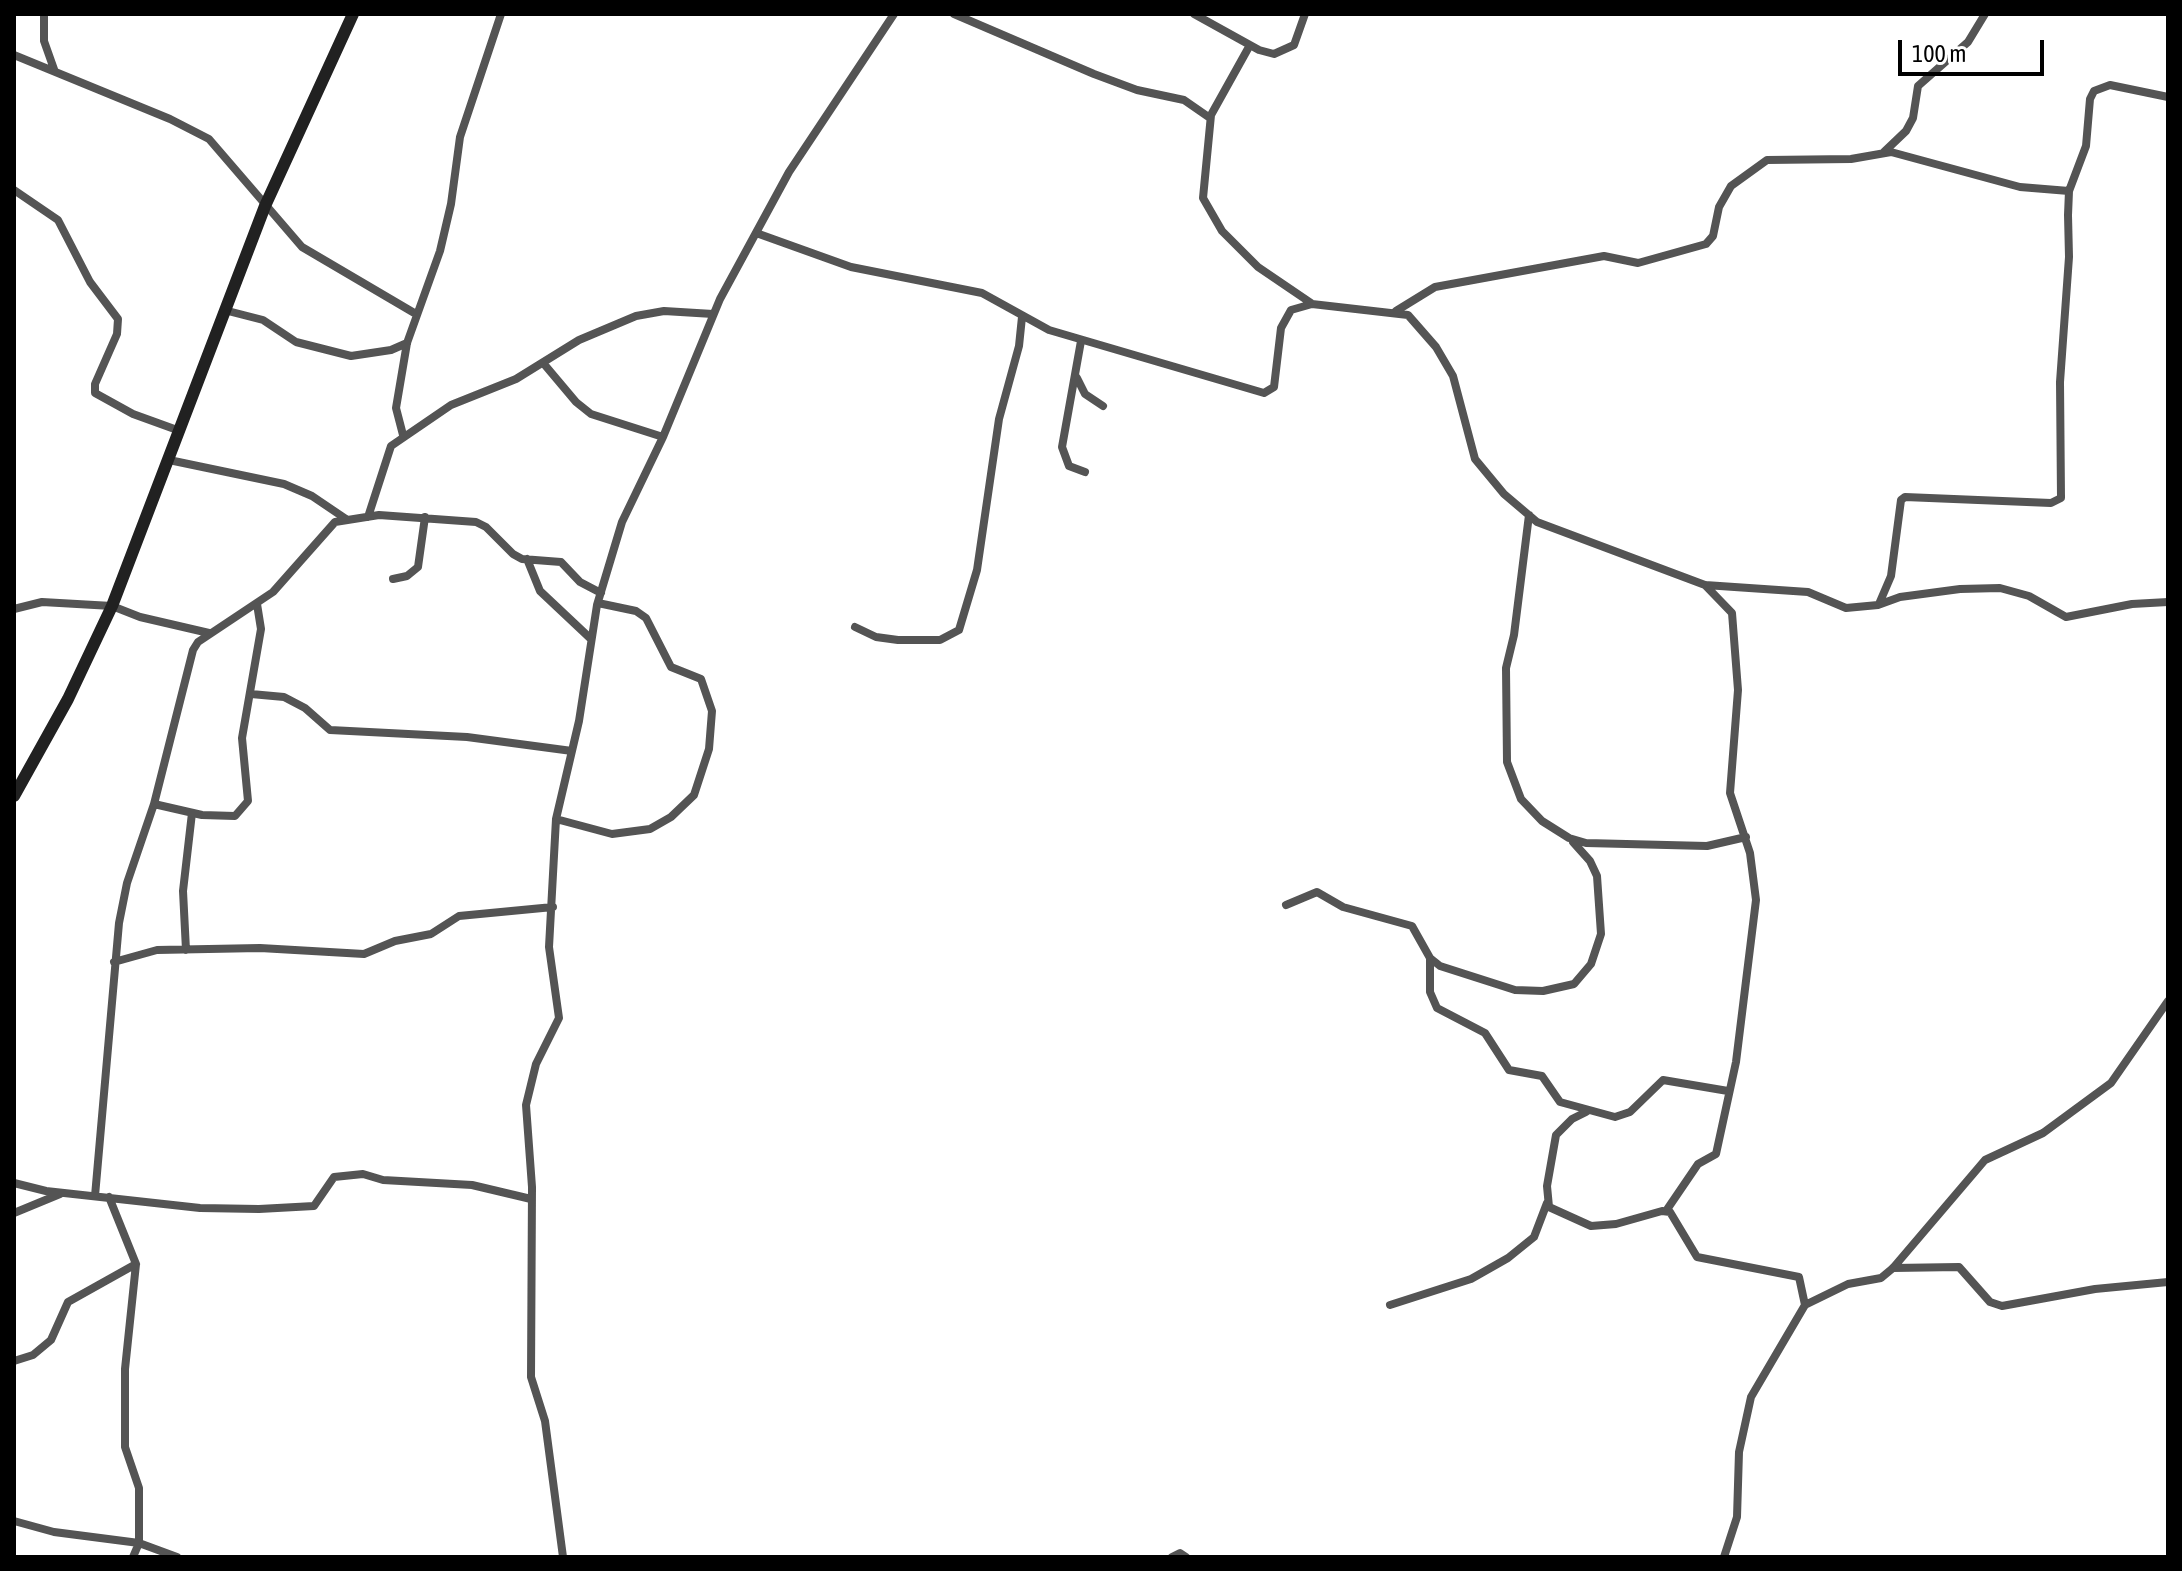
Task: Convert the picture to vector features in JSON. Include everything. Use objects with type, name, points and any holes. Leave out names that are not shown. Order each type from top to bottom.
[{"type":"street","points":[[44,14],[44,41],[55,72]]},
{"type":"street","points":[[14,796],[68,699],[112,606],[265,206],[353,14]]},
{"type":"street","points":[[403,435],[396,408],[407,343],[440,251],[451,204],[460,137],[501,14]]},
{"type":"street","points":[[563,1557],[545,1421],[531,1377],[531,1199],[526,1105],[536,1064],[559,1018],[549,947],[556,819],[572,751],[598,603],[622,522],[663,437],[713,314],[759,234],[789,172],[894,14]]},
{"type":"street","points":[[954,14],[1094,74],[1137,90],[1184,100],[1210,118]]},
{"type":"street","points":[[1194,14],[1250,45],[1274,54],[1285,52],[1294,45],[1305,14]]},
{"type":"street","points":[[1884,152],[1906,131],[1913,118],[1918,86],[1968,42],[1985,14]]},
{"type":"street","points":[[1250,45],[1210,118],[1203,198],[1210,214],[1258,267],[1312,304]]},
{"type":"street","points":[[14,55],[209,139],[302,247],[416,314]]},
{"type":"street","points":[[1878,605],[1888,588],[1901,500],[1905,497],[2051,503],[2061,498],[2060,382],[2069,272],[2069,191],[2084,154],[2094,91],[2110,85],[2168,97]]},
{"type":"street","points":[[759,234],[851,267],[982,293],[1022,317],[1081,341],[1266,393],[1276,381],[1284,320],[1291,310],[1312,304],[1376,312],[1396,311],[1435,287],[1604,256],[1638,263],[1706,244],[1713,236],[1719,207],[1731,186],[1761,162],[1851,159],[1884,152],[1913,156],[2020,187],[2069,191]]},
{"type":"street","points":[[14,190],[58,220],[90,282],[118,319],[117,334],[95,384],[95,393],[133,414],[180,431]]},
{"type":"street","points":[[223,310],[263,320],[296,342],[351,356],[391,350],[407,343]]},
{"type":"street","points":[[368,517],[391,446],[451,405],[544,364],[579,340],[636,316],[664,311],[713,314]]},
{"type":"street","points":[[1396,311],[1419,324],[1453,376],[1480,468],[1537,522],[1603,549],[1705,585],[1808,592],[1846,608],[1878,605],[1900,597],[2000,588],[2029,596],[2066,617],[2132,604],[2168,602]]},
{"type":"street","points":[[855,627],[876,637],[898,640],[940,640],[959,630],[977,570],[999,419],[1019,346],[1022,317]]},
{"type":"street","points":[[1081,341],[1077,377],[1064,423],[1063,455],[1069,466],[1085,472]]},
{"type":"street","points":[[544,364],[576,402],[591,414],[663,437]]},
{"type":"street","points":[[1077,377],[1085,394],[1103,406]]},
{"type":"street","points":[[169,460],[284,484],[312,496],[346,519]]},
{"type":"street","points":[[1430,958],[1455,973],[1515,990],[1543,991],[1578,982],[1598,948],[1600,905],[1594,867],[1569,838],[1530,811],[1513,784],[1507,762],[1506,668],[1514,635],[1529,515]]},
{"type":"street","points":[[95,1196],[114,962],[127,883],[154,804],[193,650],[209,633],[257,604],[299,566],[329,527],[346,519],[425,517],[476,522],[486,527],[513,554],[527,559],[561,562],[580,582],[601,593]]},
{"type":"street","points":[[393,579],[407,576],[418,567],[425,517]]},
{"type":"street","points":[[527,559],[540,591],[591,639]]},
{"type":"street","points":[[1547,1203],[1553,1211],[1591,1226],[1666,1211],[1698,1164],[1716,1154],[1736,1062],[1756,900],[1746,837],[1730,793],[1738,690],[1732,613],[1705,585]]},
{"type":"street","points":[[14,609],[42,602],[112,606],[140,617],[209,633]]},
{"type":"street","points":[[556,819],[612,834],[650,829],[671,817],[694,795],[709,749],[712,711],[701,679],[671,667],[646,618],[636,611],[598,603]]},
{"type":"street","points":[[154,804],[192,813],[237,816],[248,801],[241,754],[261,629],[257,604]]},
{"type":"street","points":[[251,694],[284,697],[305,708],[330,730],[467,737],[572,751]]},
{"type":"street","points":[[186,950],[183,891],[192,813]]},
{"type":"street","points":[[1569,838],[1586,843],[1707,846],[1746,837]]},
{"type":"street","points":[[1286,905],[1317,892],[1343,907],[1412,926],[1430,958],[1430,992],[1437,1008],[1485,1033],[1509,1070],[1542,1076],[1560,1102],[1586,1112],[1615,1117],[1626,1115],[1660,1081],[1669,1079],[1728,1091]]},
{"type":"street","points":[[114,962],[134,953],[186,950],[260,948],[364,954],[395,941],[431,934],[459,916],[553,907]]},
{"type":"street","points":[[1724,1557],[1737,1517],[1739,1452],[1751,1397],[1805,1305],[1848,1284],[1881,1278],[1893,1268],[1985,1160],[2043,1133],[2111,1083],[2168,1001]]},
{"type":"street","points":[[1390,1305],[1471,1279],[1508,1258],[1534,1237],[1547,1203],[1556,1135],[1586,1112]]},
{"type":"street","points":[[14,1183],[64,1193],[200,1208],[311,1207],[317,1204],[334,1177],[363,1174],[383,1180],[472,1185],[531,1199]]},
{"type":"street","points":[[14,1213],[64,1193]]},
{"type":"street","points":[[109,1197],[136,1264],[135,1287],[127,1323],[124,1441],[139,1488],[139,1543],[133,1557]]},
{"type":"street","points":[[1666,1211],[1674,1217],[1697,1257],[1799,1277],[1805,1305]]},
{"type":"street","points":[[14,1361],[33,1355],[51,1340],[68,1302],[136,1264]]},
{"type":"street","points":[[1893,1268],[1959,1267],[1990,1302],[2002,1306],[2095,1289],[2168,1282]]},
{"type":"street","points":[[14,1521],[54,1532],[139,1543],[177,1557]]},
{"type":"street","points":[[1172,1557],[1177,1553],[1186,1557]]}]
